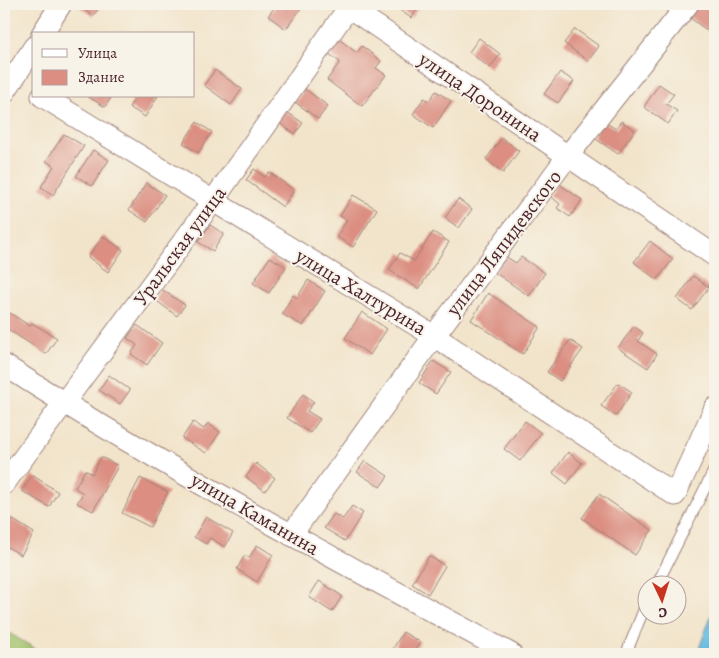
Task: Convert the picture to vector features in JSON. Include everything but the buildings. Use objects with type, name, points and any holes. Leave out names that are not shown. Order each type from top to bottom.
[{"type":"street","points":[[43,32],[61,4]]},
{"type":"street","name":"улица Ляпидевского","points":[[291,535],[434,336],[567,157],[688,4]]},
{"type":"street","name":"улица Доронина","points":[[348,5],[567,157],[715,256]]},
{"type":"street","name":"Уральская улица","points":[[4,484],[213,201],[348,5]]},
{"type":"street","points":[[32,50],[7,81],[32,90]]},
{"type":"street","name":"улица Халтурина","points":[[45,98],[434,336],[675,496],[715,408]]},
{"type":"street","name":"улица Каманина","points":[[4,365],[63,403],[291,535],[511,654]]},
{"type":"lane","points":[[661,576],[715,468]]},
{"type":"lane","points":[[626,654],[637,626]]},
{"type":"green space","points":[[4,632],[9,633],[44,654],[4,654]]},
{"type":"water","points":[[715,605],[715,654],[697,654]]}]
